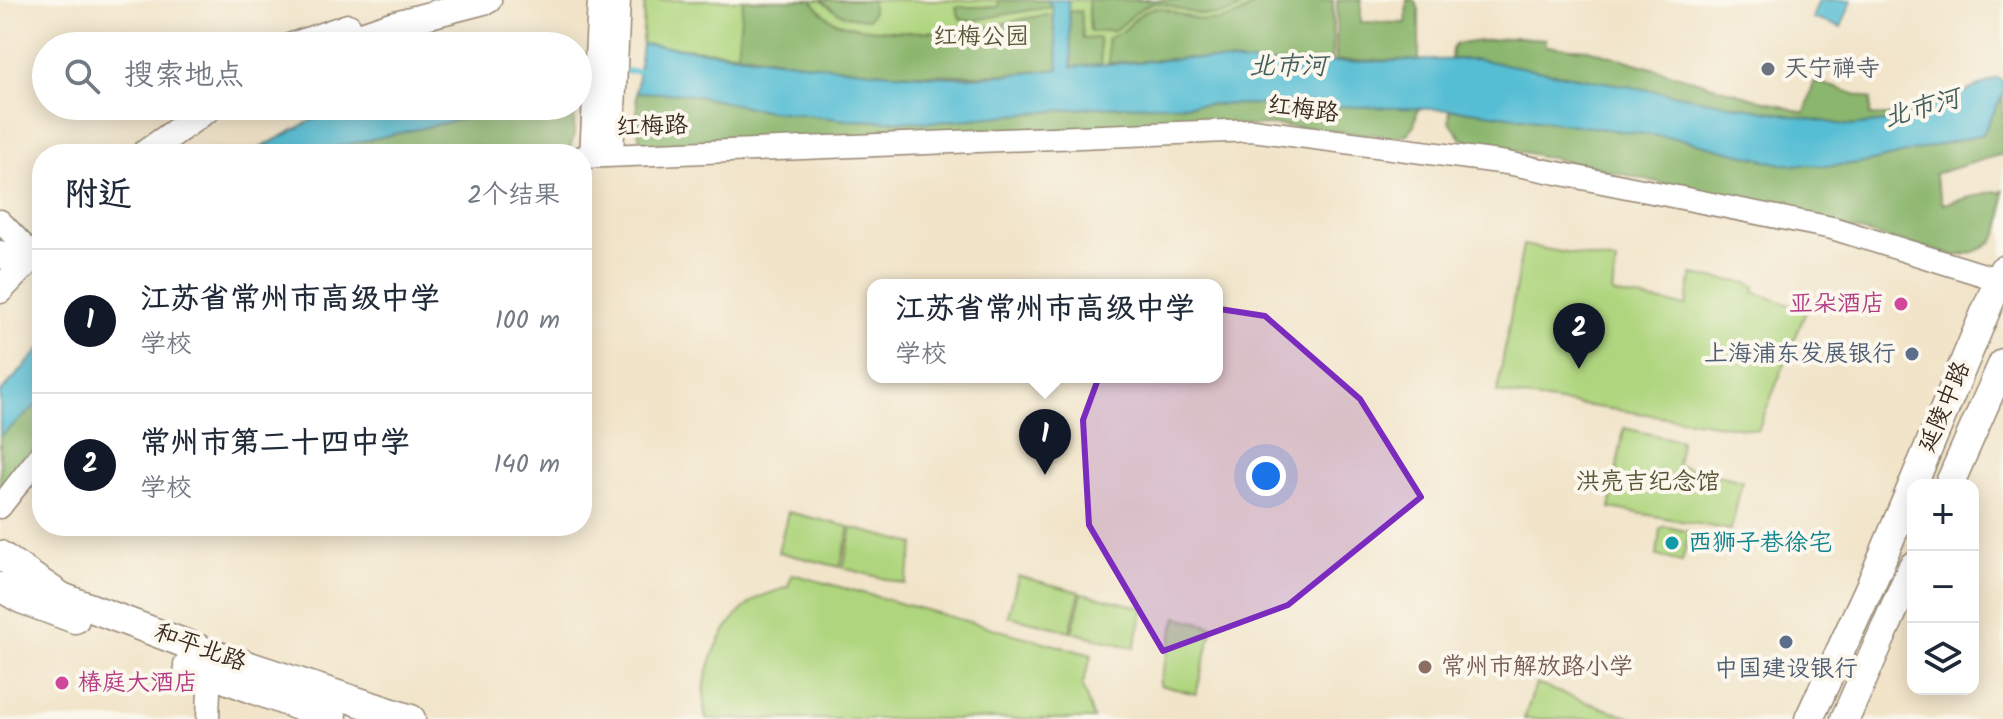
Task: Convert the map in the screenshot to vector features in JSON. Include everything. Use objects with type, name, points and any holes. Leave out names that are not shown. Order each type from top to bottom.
[{"type":"main road","points":[[334,32],[446,2],[488,0]]},
{"type":"main road","points":[[371,32],[446,2]]},
{"type":"main road","points":[[140,144],[172,120]]},
{"type":"main road","points":[[158,144],[192,120]]},
{"type":"main road","points":[[0,290],[21,252]]},
{"type":"main road","name":"延陵中路","points":[[1809,719],[1872,582],[2001,277]]},
{"type":"main road","points":[[1952,479],[2003,363]]},
{"type":"main road","name":"和平北路","points":[[0,555],[62,597],[208,666],[333,719]]},
{"type":"main road","points":[[1845,719],[1907,580]]},
{"type":"main road","name":"和平北路","points":[[0,587],[21,599],[208,666],[411,719]]},
{"type":"street","points":[[599,0],[607,50]]},
{"type":"street","points":[[595,156],[607,50],[619,0]]},
{"type":"street","name":"红梅路","points":[[595,156],[1252,130],[1507,163],[1816,225],[2001,277]]},
{"type":"street","points":[[0,221],[21,252]]},
{"type":"street","points":[[0,507],[32,466]]},
{"type":"street","points":[[208,666],[208,719]]},
{"type":"highlighted area","points":[[1129,295],[1265,316],[1360,399],[1421,497],[1288,605],[1163,651],[1089,525],[1083,420]]},
{"type":"green space","name":"红梅公园","points":[[645,0],[1333,0],[1332,61],[1260,64],[1189,58],[1040,71],[807,65],[737,53],[642,44]]},
{"type":"green space","points":[[743,0],[812,0],[834,21],[863,28],[903,31],[975,29],[1053,14],[1059,69],[938,75],[857,70],[737,53]]},
{"type":"green space","points":[[821,0],[872,0],[872,14],[868,19],[848,16]]},
{"type":"green space","points":[[999,0],[1047,0],[1052,6],[970,21],[960,19],[956,7],[998,7]]},
{"type":"green space","points":[[1088,0],[1251,0],[1233,11],[1214,15],[1151,4],[1111,32],[1090,32]]},
{"type":"green space","points":[[1259,0],[1333,0],[1332,61],[1260,64],[1189,58],[1109,63],[1107,39],[1123,31],[1149,9],[1159,8],[1189,18],[1211,21],[1241,14]]},
{"type":"green space","points":[[1337,0],[1361,0],[1361,22],[1406,23],[1407,0],[1414,0],[1419,9],[1419,60],[1336,61]]},
{"type":"green space","points":[[1081,11],[1083,39],[1099,38],[1101,64],[1072,67],[1067,12]]},
{"type":"green space","points":[[1516,37],[1546,39],[1546,46],[1588,49],[1805,113],[1814,81],[1871,99],[1870,116],[1897,116],[1897,121],[1849,126],[1476,59],[1451,59],[1456,44]]},
{"type":"green space","points":[[636,92],[686,94],[764,110],[847,120],[938,122],[1095,107],[1154,105],[1418,108],[1414,126],[1406,135],[1395,137],[1273,125],[646,146],[639,138]]},
{"type":"green space","points":[[2003,94],[2003,154],[1934,174],[1943,204],[1995,191],[2001,193],[2003,189],[2001,227],[1997,235],[1983,248],[1956,256],[1710,194],[1462,139],[1449,121],[1450,109],[1463,110],[1681,139],[1781,164],[1831,166],[1868,162],[1983,134]]},
{"type":"green space","points":[[458,120],[574,120],[571,144],[350,144]]},
{"type":"green space","points":[[1523,245],[1616,262],[1612,294],[1686,306],[1692,275],[1748,283],[1755,286],[1754,292],[1806,311],[1758,430],[1497,393]]},
{"type":"green space","points":[[32,409],[32,451],[0,488],[0,436]]},
{"type":"green space","name":"洪亮吉纪念馆","points":[[1624,428],[1681,441],[1677,465],[1742,481],[1731,530],[1610,508]]},
{"type":"green space","points":[[788,512],[850,527],[840,567],[778,552]]},
{"type":"green space","name":"西狮子巷徐宅","points":[[1664,526],[1689,532],[1682,562],[1657,556],[1660,529]]},
{"type":"green space","points":[[852,528],[915,544],[905,584],[843,568]]},
{"type":"green space","points":[[792,574],[1092,655],[1082,686],[1094,719],[706,719],[707,673],[719,642],[737,615],[762,596],[788,587]]},
{"type":"green space","points":[[1018,576],[1080,592],[1070,631],[1008,616]]},
{"type":"green space","points":[[1082,593],[1144,608],[1134,648],[1072,632]]},
{"type":"green space","points":[[1177,617],[1213,626],[1196,694],[1159,685]]},
{"type":"green space","points":[[1536,684],[1634,719],[1524,719]]},
{"type":"water","points":[[1047,0],[1068,0],[1072,67],[1189,58],[1260,64],[1476,59],[1849,126],[1897,121],[1997,78],[2003,81],[2003,94],[1983,134],[1868,162],[1830,166],[1781,164],[1681,139],[1463,110],[1265,104],[1154,105],[1095,107],[938,122],[847,120],[764,110],[686,94],[636,92],[642,44],[915,75],[980,77],[1059,69],[1052,6]]},
{"type":"water","points":[[1819,0],[1852,0],[1841,27],[1812,18]]},
{"type":"water","points":[[313,120],[458,120],[350,144],[268,144]]},
{"type":"water","points":[[32,358],[32,409],[0,436],[0,393]]},
{"type":"waterway","name":"北市河","points":[[623,71],[645,71]]},
{"type":"place","name":"天宁禅寺","points":[[1768,69]]},
{"type":"place","name":"亚朵酒店","points":[[1901,304]]},
{"type":"place","name":"上海浦东发展银行","points":[[1912,354]]},
{"type":"place","name":"常州市第二十四中学","points":[[1579,369]]},
{"type":"place","name":"江苏省常州市高级中学","points":[[1045,475]]},
{"type":"place","name":"西狮子巷徐宅","points":[[1672,543]]},
{"type":"place","name":"中国建设银行","points":[[1786,642]]},
{"type":"place","name":"常州市解放路小学","points":[[1425,667]]},
{"type":"place","name":"椿庭大酒店","points":[[62,683]]}]
